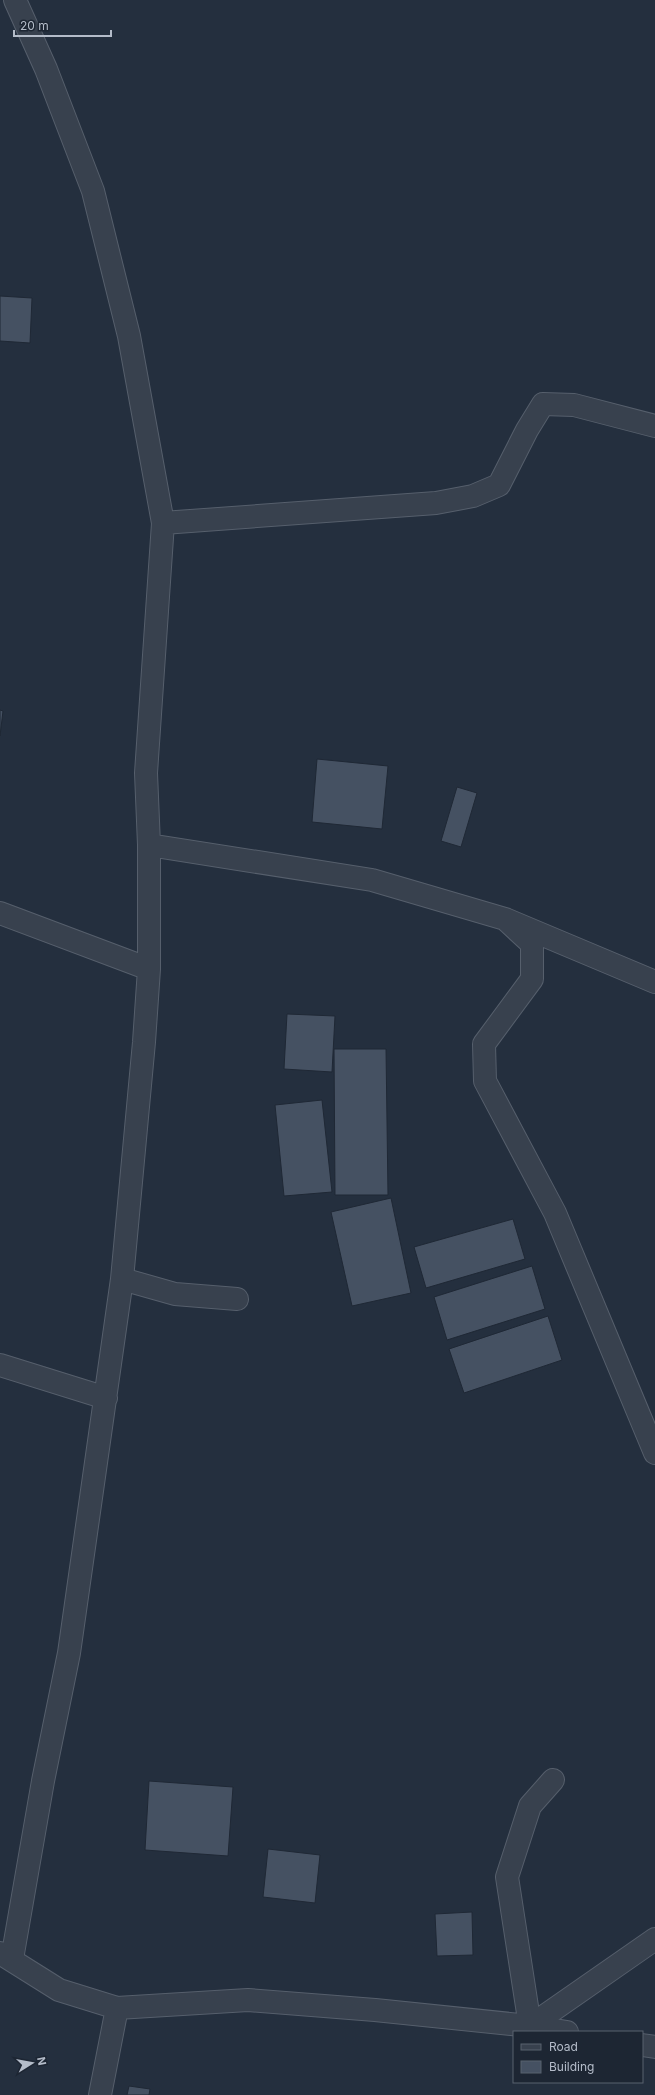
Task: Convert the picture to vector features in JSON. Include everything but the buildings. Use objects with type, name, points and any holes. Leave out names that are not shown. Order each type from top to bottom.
[{"type":"street","points":[[15,0],[46,69],[93,191],[129,336],[163,523],[146,773],[149,845],[149,969],[144,1042],[122,1279],[69,1654],[6,1956],[59,1990],[117,2008],[248,2000],[375,2010],[530,2026],[561,2031]]},
{"type":"street","points":[[163,523],[436,504],[474,496],[498,485],[527,430],[543,404],[574,405],[655,426]]},
{"type":"street","points":[[149,845],[372,880],[505,919],[655,982]]},
{"type":"street","points":[[0,913],[149,969]]},
{"type":"street","points":[[505,919],[532,944],[532,979],[484,1044],[485,1081],[555,1213],[655,1453]]},
{"type":"street","points":[[122,1279],[175,1294],[237,1299]]},
{"type":"street","points":[[0,1365],[106,1398]]},
{"type":"street","points":[[530,2026],[507,1877],[530,1806],[553,1780]]},
{"type":"street","points":[[530,2026],[655,1939]]},
{"type":"street","points":[[100,2095],[117,2008]]},
{"type":"street","points":[[643,2045],[655,2047]]}]
